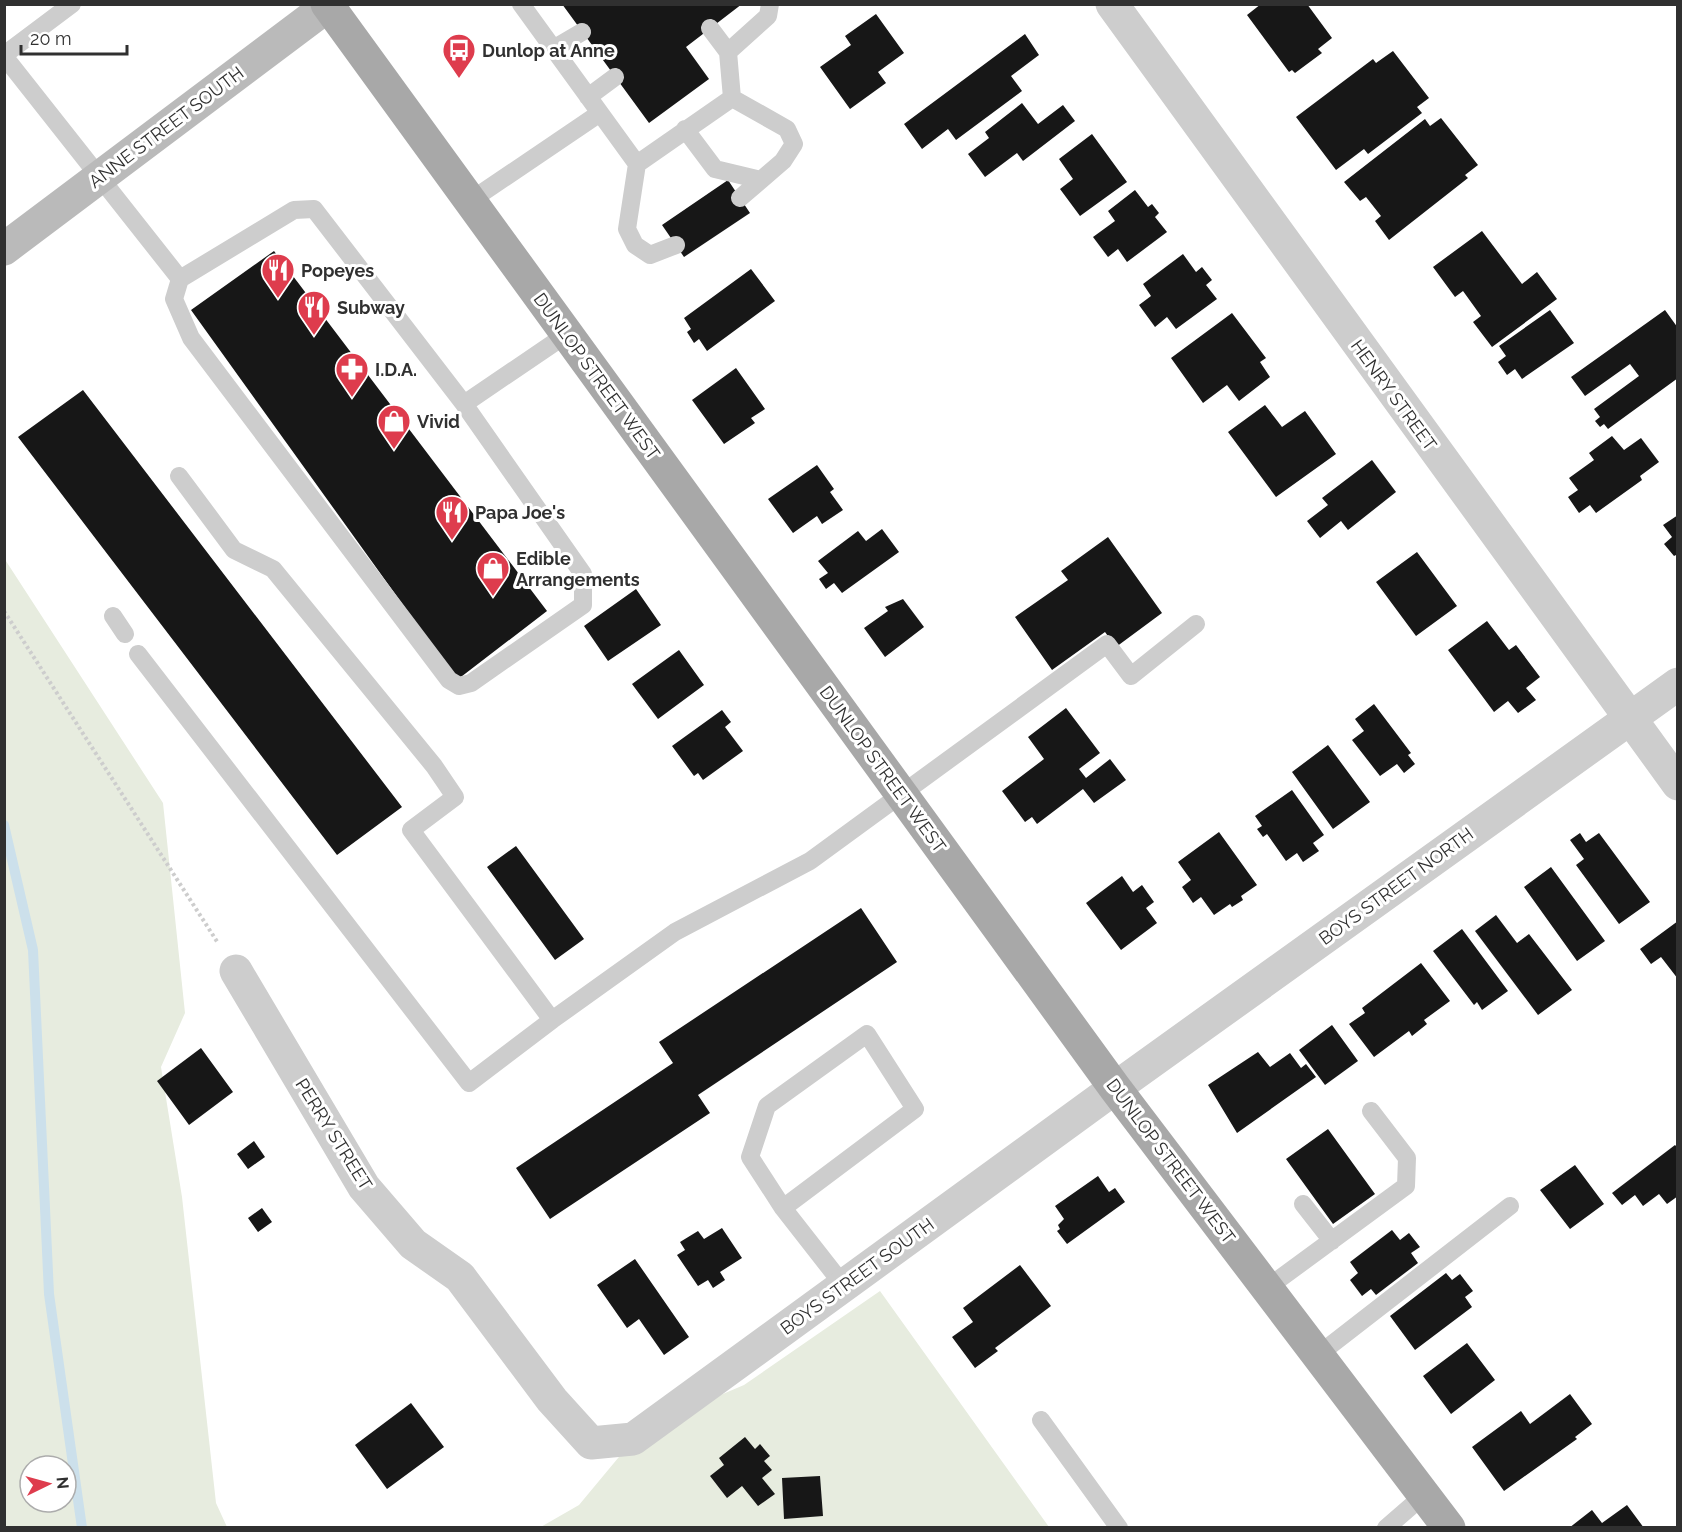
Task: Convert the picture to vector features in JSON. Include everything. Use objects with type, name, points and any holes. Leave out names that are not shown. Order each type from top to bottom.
[{"type":"main road","name":"DUNLOP STREET WEST","points":[[328,5],[1115,1088],[1449,1527]]},
{"type":"street","name":"HENRY STREET","points":[[1112,4],[1628,720],[1677,784]]},
{"type":"street","name":"ANNE STREET SOUTH","points":[[4,249],[328,5]]},
{"type":"street","name":"BOYS STREET NORTH","points":[[1115,1088],[1677,684]]},
{"type":"street","name":"PERRY STREET","points":[[236,971],[364,1187],[413,1244],[460,1277],[552,1400],[591,1443]]},
{"type":"street","name":"BOYS STREET SOUTH","points":[[591,1443],[633,1439],[1115,1088]]},
{"type":"lane","points":[[72,4],[4,56],[180,279]]},
{"type":"lane","points":[[728,52],[768,16],[770,4]]},
{"type":"lane","points":[[522,5],[638,164]]},
{"type":"lane","points":[[710,28],[728,52],[732,98]]},
{"type":"lane","points":[[554,49],[582,32]]},
{"type":"lane","points":[[588,97],[615,77]]},
{"type":"lane","points":[[676,246],[650,255],[635,245],[627,229],[638,164],[732,98]]},
{"type":"lane","points":[[732,98],[788,129],[794,144],[783,161],[740,198]]},
{"type":"lane","points":[[470,201],[600,113]]},
{"type":"lane","points":[[685,129],[715,169],[761,180]]},
{"type":"lane","points":[[314,208],[465,404],[584,574],[585,591],[583,605],[471,683],[459,686],[449,680],[191,338],[174,299],[180,279],[294,210],[314,208]]},
{"type":"lane","points":[[465,404],[567,334]]},
{"type":"lane","points":[[179,476],[234,550],[273,569],[445,782],[455,797],[411,830],[552,1020]]},
{"type":"lane","points":[[113,616],[125,634]]},
{"type":"lane","points":[[138,654],[469,1083],[675,932],[810,861],[1107,644],[1131,676],[1196,624]]},
{"type":"lane","points":[[783,1208],[915,1109],[867,1034],[767,1106],[750,1157],[783,1208],[844,1286]]},
{"type":"lane","points":[[1267,1288],[1406,1186],[1407,1158],[1371,1111]]},
{"type":"lane","points":[[1303,1204],[1332,1241]]},
{"type":"lane","points":[[1318,1355],[1510,1206]]},
{"type":"lane","points":[[1041,1420],[1119,1527]]},
{"type":"lane","points":[[1386,1527],[1424,1495]]},
{"type":"path","points":[[4,611],[236,971]]},
{"type":"shaded area","points":[[4,558],[163,803],[185,1013],[161,1067],[182,1197],[216,1503],[227,1527],[5,1527]]},
{"type":"shaded area","points":[[880,1291],[1049,1527],[539,1528],[579,1505],[643,1428],[744,1385]]},
{"type":"building","points":[[562,4],[742,4],[686,47],[709,79],[649,123]]},
{"type":"building","points":[[1261,4],[1307,4],[1332,38],[1318,49],[1322,53],[1295,73],[1292,70],[1289,72],[1247,15]]},
{"type":"building","points":[[876,14],[904,53],[878,72],[886,83],[850,109],[820,67],[851,45],[845,36]]},
{"type":"building","points":[[1025,34],[1039,55],[1011,76],[1022,91],[956,140],[948,129],[922,149],[904,124]]},
{"type":"building","points":[[1393,51],[1429,98],[1417,107],[1422,113],[1368,154],[1364,149],[1336,170],[1296,117],[1373,59],[1376,63]]},
{"type":"building","points":[[1022,103],[1038,124],[1063,105],[1075,121],[1023,161],[1017,153],[985,177],[968,154],[989,138],[985,132]]},
{"type":"building","points":[[1441,118],[1478,165],[1465,175],[1468,178],[1389,240],[1375,221],[1381,216],[1366,197],[1360,201],[1344,182],[1425,119],[1430,126]]},
{"type":"building","points":[[1092,134],[1127,182],[1080,216],[1060,189],[1073,179],[1059,159]]},
{"type":"building","points":[[728,180],[750,213],[684,257],[662,225]]},
{"type":"building","points":[[1135,190],[1148,207],[1152,204],[1159,213],[1155,217],[1167,232],[1127,262],[1118,249],[1108,257],[1093,237],[1115,221],[1108,211]]},
{"type":"building","points":[[1482,231],[1522,284],[1537,272],[1557,299],[1492,347],[1473,322],[1481,316],[1463,291],[1455,297],[1433,267]]},
{"type":"building","points":[[274,251],[547,611],[457,680],[191,310]]},
{"type":"building","points":[[1183,254],[1196,272],[1202,267],[1212,280],[1206,285],[1217,299],[1176,329],[1167,317],[1155,327],[1139,305],[1151,296],[1143,284]]},
{"type":"building","points":[[751,269],[775,301],[707,351],[699,339],[694,343],[687,332],[691,329],[684,318]]},
{"type":"building","points":[[1550,310],[1574,343],[1522,379],[1515,369],[1507,375],[1498,362],[1506,356],[1499,346]]},
{"type":"building","points":[[1665,310],[1678,328],[1678,378],[1608,429],[1604,424],[1600,427],[1595,421],[1600,417],[1594,409],[1639,376],[1630,364],[1585,396],[1571,377]]},
{"type":"building","points":[[1232,313],[1266,358],[1260,362],[1270,377],[1239,401],[1227,385],[1203,403],[1171,358]]},
{"type":"building","points":[[736,368],[765,409],[751,418],[755,423],[724,444],[692,400]]},
{"type":"building","points":[[83,390],[402,807],[337,855],[18,437]]},
{"type":"building","points":[[1265,405],[1282,427],[1305,411],[1336,454],[1276,497],[1228,432]]},
{"type":"building","points":[[1612,436],[1624,450],[1641,438],[1659,462],[1640,476],[1642,480],[1596,513],[1590,505],[1579,513],[1568,497],[1578,490],[1569,478],[1594,460],[1589,453]]},
{"type":"building","points":[[1372,460],[1396,492],[1348,530],[1341,521],[1320,538],[1307,521],[1328,505],[1322,498]]},
{"type":"building","points":[[817,465],[834,489],[830,492],[843,510],[822,524],[817,516],[793,533],[768,499]]},
{"type":"building","points":[[1678,515],[1678,554],[1674,556],[1664,544],[1672,537],[1663,525]]},
{"type":"building","points":[[882,529],[899,552],[842,593],[834,583],[826,589],[819,579],[828,573],[818,561],[858,531],[866,541]]},
{"type":"building","points":[[1108,537],[1162,613],[1116,647],[1105,632],[1052,670],[1015,617],[1068,580],[1061,571]]},
{"type":"building","points":[[1417,552],[1457,606],[1416,636],[1376,582]]},
{"type":"building","points":[[636,589],[661,625],[608,661],[584,626]]},
{"type":"building","points":[[903,599],[924,627],[885,657],[864,628],[888,611],[885,607]]},
{"type":"building","points":[[1487,621],[1509,650],[1516,645],[1540,677],[1526,688],[1536,700],[1518,713],[1508,701],[1494,712],[1448,650]]},
{"type":"building","points":[[679,650],[704,685],[658,719],[632,684]]},
{"type":"building","points":[[1374,704],[1411,753],[1408,755],[1415,764],[1404,773],[1397,764],[1380,776],[1352,740],[1364,731],[1355,719]]},
{"type":"building","points":[[1066,708],[1100,753],[1079,769],[1086,778],[1110,759],[1126,780],[1094,803],[1083,789],[1037,824],[1032,817],[1025,822],[1002,791],[1044,759],[1028,737]]},
{"type":"building","points":[[722,710],[731,722],[725,727],[743,751],[703,780],[698,773],[694,776],[672,746]]},
{"type":"building","points":[[1328,745],[1370,802],[1333,829],[1292,772]]},
{"type":"building","points":[[1292,790],[1324,835],[1313,843],[1319,851],[1303,862],[1297,853],[1286,861],[1267,834],[1263,837],[1257,829],[1262,826],[1255,816]]},
{"type":"building","points":[[1219,832],[1257,885],[1241,896],[1243,900],[1232,907],[1230,904],[1214,915],[1201,897],[1193,903],[1182,887],[1191,880],[1178,862]]},
{"type":"building","points":[[1580,833],[1586,842],[1599,833],[1650,902],[1619,924],[1576,865],[1584,859],[1570,840]]},
{"type":"building","points":[[516,846],[584,939],[555,960],[487,867]]},
{"type":"building","points":[[1551,867],[1605,941],[1577,961],[1524,887]]},
{"type":"building","points":[[1122,876],[1133,892],[1142,885],[1154,902],[1146,908],[1157,923],[1121,950],[1086,903]]},
{"type":"building","points":[[861,908],[897,962],[698,1095],[710,1113],[550,1219],[516,1168],[673,1063],[659,1042]]},
{"type":"building","points":[[1496,915],[1517,943],[1529,934],[1572,990],[1538,1015],[1475,931]]},
{"type":"building","points":[[1678,921],[1678,979],[1661,957],[1651,964],[1640,949]]},
{"type":"building","points":[[1462,929],[1508,991],[1482,1010],[1477,1002],[1474,1005],[1433,951]]},
{"type":"building","points":[[1421,963],[1450,1001],[1424,1020],[1427,1024],[1412,1036],[1409,1031],[1374,1057],[1349,1024],[1365,1013],[1362,1008]]},
{"type":"building","points":[[1332,1025],[1358,1061],[1325,1085],[1299,1050]]},
{"type":"building","points":[[201,1048],[233,1092],[189,1125],[157,1081]]},
{"type":"building","points":[[1258,1052],[1270,1067],[1290,1053],[1301,1068],[1306,1064],[1316,1077],[1237,1133],[1208,1085]]},
{"type":"building","points":[[1328,1129],[1375,1194],[1333,1224],[1286,1159]]},
{"type":"building","points":[[254,1141],[265,1157],[248,1169],[237,1154]]},
{"type":"building","points":[[1675,1145],[1678,1148],[1678,1196],[1667,1204],[1659,1194],[1643,1206],[1635,1195],[1622,1205],[1612,1193]]},
{"type":"building","points":[[1575,1165],[1604,1204],[1570,1229],[1540,1190]]},
{"type":"building","points":[[1098,1176],[1109,1192],[1115,1188],[1125,1202],[1067,1244],[1057,1231],[1060,1229],[1058,1225],[1064,1219],[1055,1206]]},
{"type":"building","points":[[262,1208],[272,1222],[258,1232],[248,1218]]},
{"type":"building","points":[[722,1228],[742,1258],[720,1272],[725,1280],[713,1288],[708,1280],[698,1286],[677,1255],[685,1250],[680,1242],[698,1231],[704,1239]]},
{"type":"building","points":[[1392,1230],[1400,1240],[1409,1233],[1420,1247],[1411,1253],[1418,1263],[1376,1295],[1371,1289],[1362,1296],[1350,1280],[1358,1273],[1350,1262]]},
{"type":"building","points":[[635,1259],[689,1337],[664,1355],[639,1319],[627,1328],[597,1285]]},
{"type":"building","points":[[1020,1265],[1051,1306],[995,1348],[998,1351],[975,1368],[952,1337],[973,1322],[963,1308]]},
{"type":"building","points":[[1446,1273],[1452,1280],[1460,1274],[1473,1291],[1465,1297],[1472,1307],[1415,1350],[1390,1316]]},
{"type":"building","points":[[1467,1343],[1495,1380],[1451,1414],[1423,1376]]},
{"type":"building","points":[[1570,1394],[1592,1424],[1575,1437],[1577,1439],[1504,1491],[1472,1447],[1521,1411],[1530,1424]]},
{"type":"building","points":[[411,1403],[444,1447],[387,1489],[355,1445]]},
{"type":"building","points":[[745,1437],[755,1449],[760,1444],[770,1456],[764,1461],[772,1470],[762,1478],[775,1494],[758,1506],[742,1486],[727,1498],[710,1476],[724,1465],[719,1458]]},
{"type":"building","points":[[820,1476],[823,1516],[784,1519],[782,1478]]},
{"type":"building","points":[[1627,1505],[1644,1528],[1569,1528],[1592,1510],[1602,1523]]},
{"type":"waterway","points":[[4,825],[33,950],[49,1294],[82,1528]]},
{"type":"place","name":"Dunlop at Anne","points":[[459,79]]},
{"type":"place","name":"Popeyes","points":[[278,299]]},
{"type":"place","name":"Subway","points":[[314,336]]},
{"type":"place","name":"I.D.A.","points":[[352,398]]},
{"type":"place","name":"Vivid","points":[[394,450]]},
{"type":"place","name":"Papa Joe's","points":[[452,541]]},
{"type":"place","name":"Edible Arrangements","points":[[493,597]]}]
